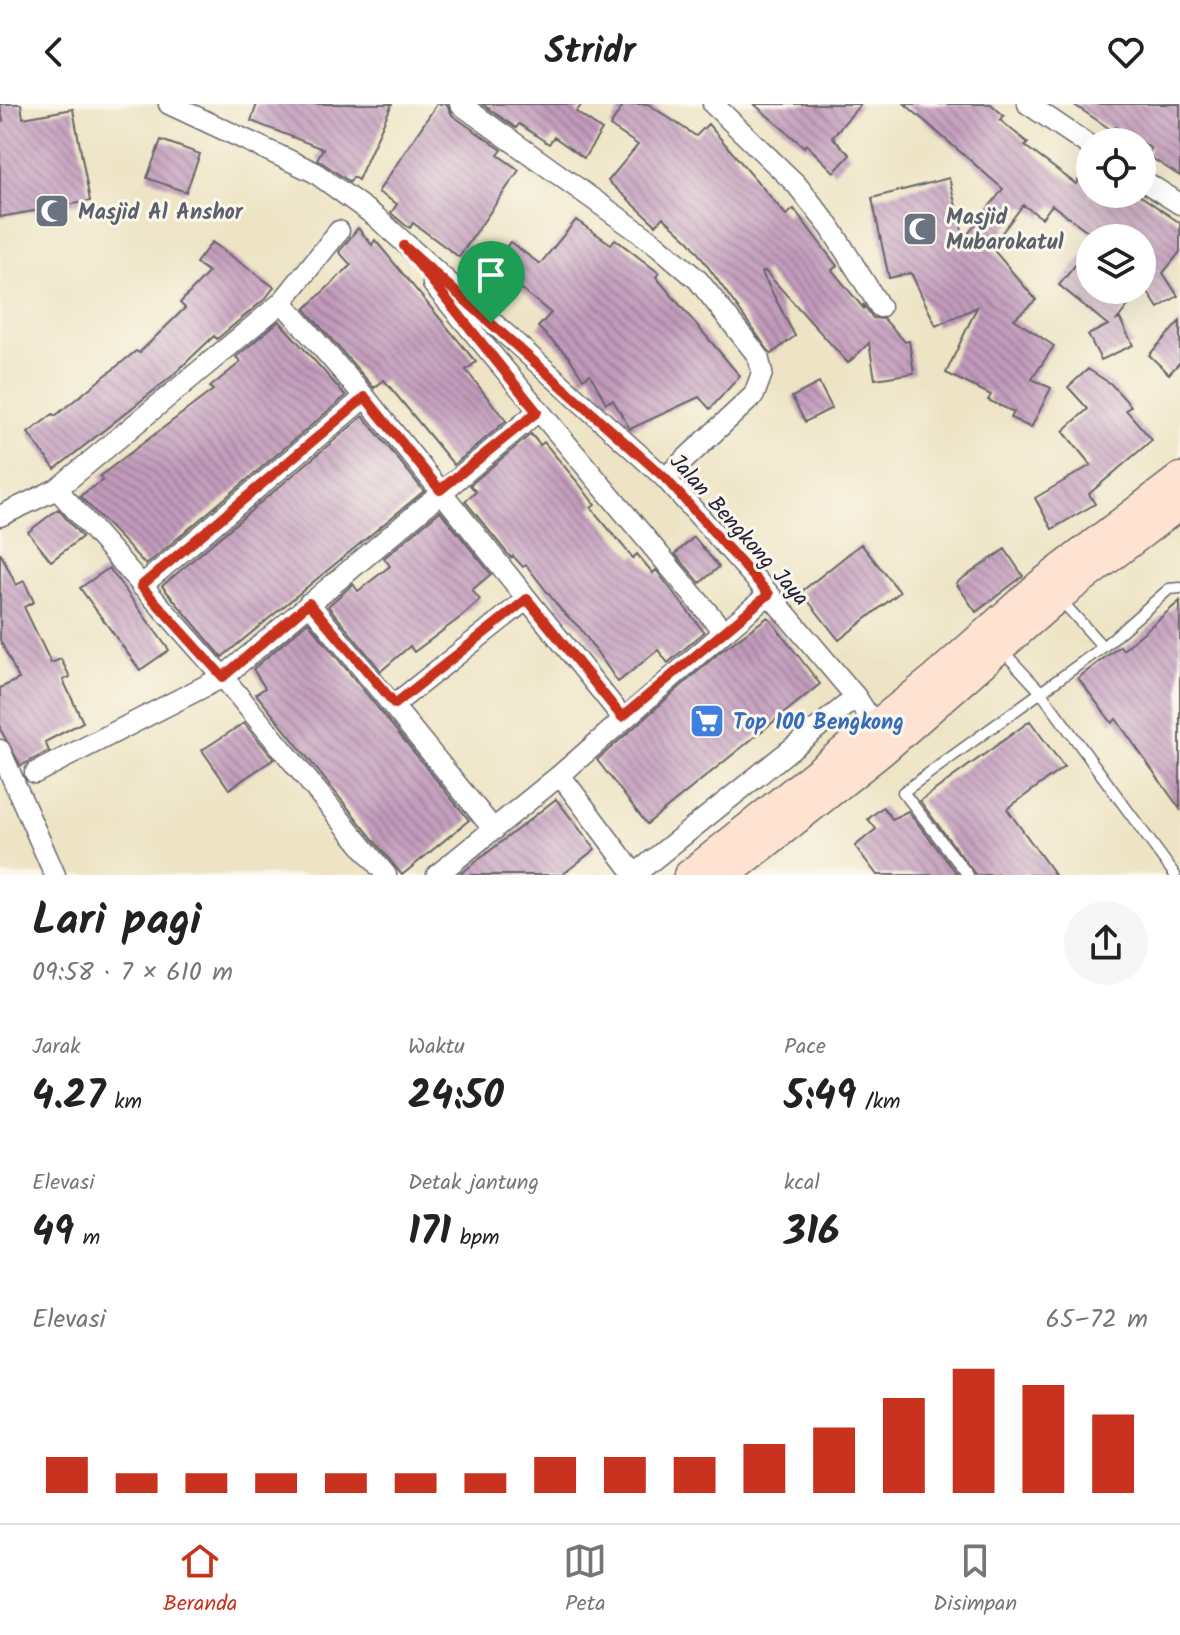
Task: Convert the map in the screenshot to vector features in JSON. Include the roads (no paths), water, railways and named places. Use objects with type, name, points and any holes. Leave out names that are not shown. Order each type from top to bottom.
[{"type":"main road","points":[[727,875],[883,751],[1000,647],[1177,500]]},
{"type":"main road","points":[[688,875],[873,723],[934,678],[1040,584],[1177,500]]},
{"type":"street","name":"Jalan Bengkong Jaya","points":[[169,104],[314,172],[376,217],[404,246],[665,478],[769,594],[856,697],[873,723]]},
{"type":"street","points":[[460,104],[688,271],[758,356],[762,373],[754,395],[665,478]]},
{"type":"street","points":[[713,104],[796,184],[830,227],[880,307]]},
{"type":"street","points":[[1028,104],[1076,137]]},
{"type":"street","points":[[1156,189],[1180,204]]},
{"type":"street","points":[[0,516],[57,489],[282,302],[339,231]]},
{"type":"street","points":[[404,246],[537,412],[724,632]]},
{"type":"street","points":[[282,302],[365,397],[622,717]]},
{"type":"street","points":[[141,586],[365,397]]},
{"type":"street","points":[[35,773],[223,677],[440,490],[537,412]]},
{"type":"street","points":[[57,489],[223,677],[386,875]]},
{"type":"street","points":[[437,875],[560,775],[622,717],[769,594]]},
{"type":"street","points":[[395,704],[527,599]]},
{"type":"street","points":[[309,603],[395,704],[494,830]]},
{"type":"street","points":[[560,775],[635,875],[856,697]]},
{"type":"street","points":[[0,750],[8,788],[55,875]]},
{"type":"lane","points":[[968,875],[903,792],[1103,647],[1169,589],[1180,588]]},
{"type":"lane","points":[[1059,597],[1103,647]]},
{"type":"lane","points":[[1000,647],[1040,691],[1175,875]]},
{"type":"place","name":"Masjid Al Anshor","points":[[52,211]]},
{"type":"place","name":"Masjid Mubarokatul","points":[[920,229]]},
{"type":"place","name":"Top 100 Bengkong","points":[[707,721]]}]
